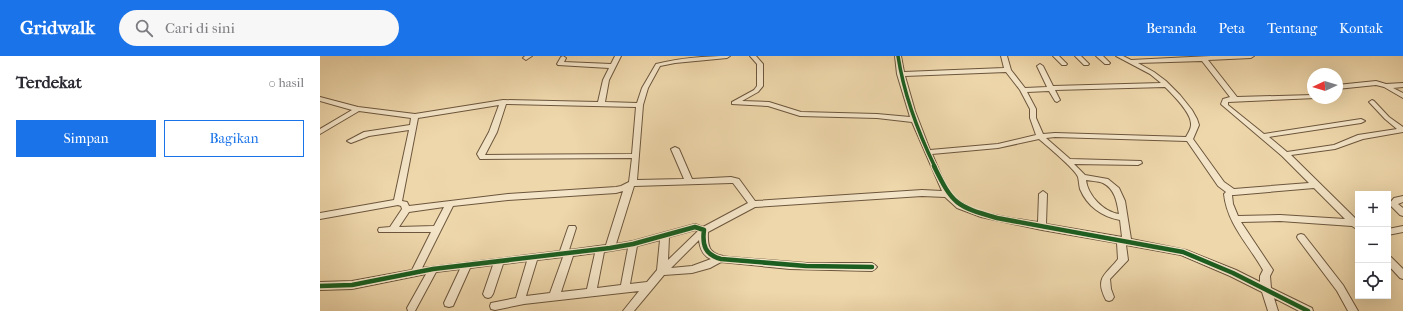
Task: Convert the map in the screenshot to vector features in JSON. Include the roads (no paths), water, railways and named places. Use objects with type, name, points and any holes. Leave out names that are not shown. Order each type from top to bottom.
[{"type":"street","points":[[601,104],[603,90],[612,66],[618,56]]},
{"type":"street","points":[[591,292],[605,249],[634,178],[640,105],[645,88],[658,65],[675,61],[727,56]]},
{"type":"street","points":[[753,56],[760,64],[760,86],[756,91],[734,103],[769,104],[800,114],[877,116],[914,120]]},
{"type":"street","points":[[898,56],[900,74],[914,120],[947,194],[958,205],[978,212],[1042,227],[1169,248],[1201,258],[1308,311]]},
{"type":"street","points":[[1004,56],[1008,70],[1023,90],[1033,109],[1033,118],[1040,136],[1068,160],[1082,177],[1105,182],[1116,190],[1121,201],[1124,241],[1123,260],[1106,277],[1104,282],[1105,290],[1109,297]]},
{"type":"street","points":[[1056,56],[1064,64]]},
{"type":"street","points":[[1078,56],[1086,64]]},
{"type":"street","points":[[1099,56],[1107,63]]},
{"type":"street","points":[[1119,56],[1151,73],[1166,85],[1193,118],[1194,129],[1189,138]]},
{"type":"street","points":[[1130,62],[1251,56]]},
{"type":"street","points":[[563,58],[560,64],[612,66]]},
{"type":"street","points":[[1204,59],[1235,99]]},
{"type":"street","points":[[1040,66],[1057,100]]},
{"type":"street","points":[[900,74],[1008,70]]},
{"type":"street","points":[[1343,86],[1376,83],[1386,86],[1403,96]]},
{"type":"street","points":[[1023,90],[1166,85]]},
{"type":"street","points":[[1386,86],[1403,85]]},
{"type":"street","points":[[1307,97],[1235,99],[1225,100],[1224,104],[1285,154],[1355,224]]},
{"type":"street","points":[[320,99],[358,109],[415,116],[503,102],[640,105]]},
{"type":"street","points":[[503,102],[493,132],[481,154],[483,157],[636,156]]},
{"type":"street","points":[[1372,102],[1387,118],[1403,130]]},
{"type":"street","points":[[320,132],[358,109]]},
{"type":"street","points":[[398,202],[415,116]]},
{"type":"street","points":[[1263,136],[1361,121]]},
{"type":"street","points":[[351,140],[367,134],[413,127]]},
{"type":"street","points":[[1285,154],[1335,147],[1361,137],[1403,130]]},
{"type":"street","points":[[928,152],[998,146],[1025,141],[1040,136],[1066,135],[1189,138]]},
{"type":"street","points":[[1189,138],[1221,184],[1232,192]]},
{"type":"street","points":[[674,149],[689,181]]},
{"type":"street","points":[[1068,160],[1138,163]]},
{"type":"street","points":[[1082,177],[1082,184],[1092,200],[1108,214],[1122,218]]},
{"type":"street","points":[[392,230],[406,209],[508,198],[616,190],[630,185],[734,180],[753,204]]},
{"type":"street","points":[[1273,311],[1264,281],[1268,270],[1236,219],[1228,200],[1228,194],[1232,192],[1316,185]]},
{"type":"street","points":[[628,311],[662,271],[704,230],[753,204],[922,193],[947,194]]},
{"type":"street","points":[[1042,227],[1043,194]]},
{"type":"street","points":[[1403,199],[1397,200],[1393,204],[1403,213]]},
{"type":"street","points":[[320,216],[398,202],[404,204],[406,209]]},
{"type":"street","points":[[414,272],[450,204]]},
{"type":"street","points":[[1236,219],[1299,218],[1355,225]]},
{"type":"street","points":[[321,288],[366,283],[433,269],[605,249],[633,244],[695,227],[704,230]]},
{"type":"street","points":[[554,297],[572,228]]},
{"type":"street","points":[[382,230],[438,229]]},
{"type":"street","points":[[1391,231],[1403,229]]},
{"type":"street","points":[[704,230],[704,243],[706,251],[711,256],[720,258],[763,264],[872,267]]},
{"type":"street","points":[[662,271],[665,236]]},
{"type":"street","points":[[1301,237],[1340,288],[1353,311]]},
{"type":"street","points":[[625,288],[633,244]]},
{"type":"street","points":[[520,300],[533,257]]},
{"type":"street","points":[[662,271],[705,268],[720,258]]},
{"type":"street","points":[[488,294],[499,261]]},
{"type":"street","points":[[1391,262],[1403,275]]},
{"type":"street","points":[[449,303],[467,266]]},
{"type":"street","points":[[412,308],[433,269]]},
{"type":"street","points":[[495,306],[520,300],[648,286]]}]
